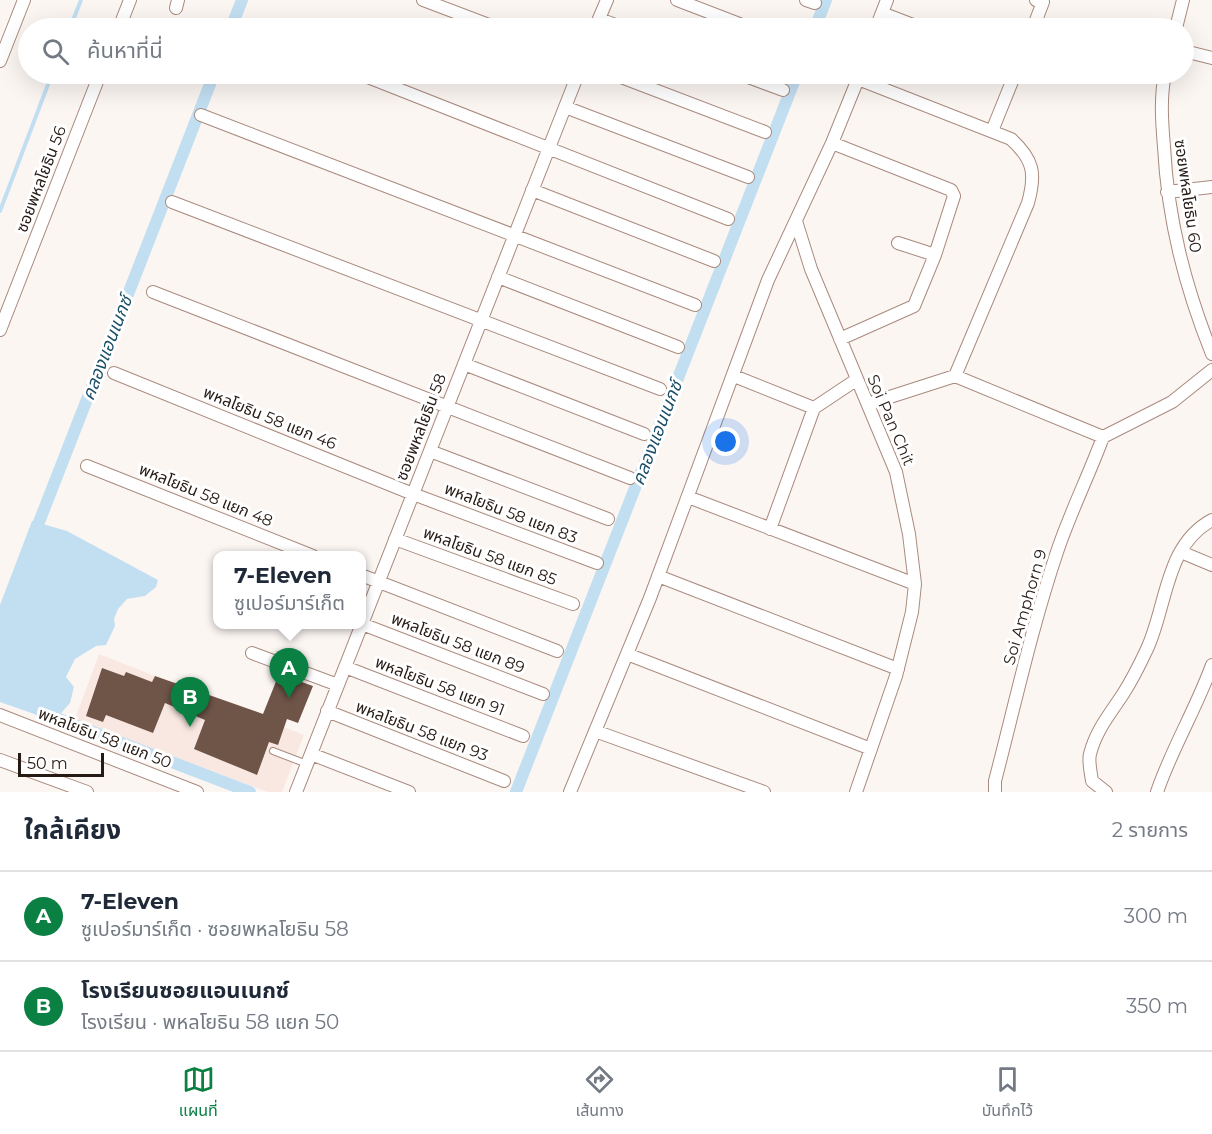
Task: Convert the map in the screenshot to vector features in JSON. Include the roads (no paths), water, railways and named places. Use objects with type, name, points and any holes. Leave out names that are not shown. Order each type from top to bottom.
[{"type":"street","points":[[0,61],[24,0]]},
{"type":"street","points":[[122,18],[130,0]]},
{"type":"street","points":[[423,0],[471,18]]},
{"type":"street","points":[[600,18],[607,0]]},
{"type":"street","points":[[677,0],[724,18]]},
{"type":"street","points":[[880,18],[887,0]]},
{"type":"street","points":[[1178,18],[1183,0]]},
{"type":"street","points":[[1036,18],[1041,1]]},
{"type":"street","points":[[882,13],[895,18]]},
{"type":"street","points":[[1194,54],[1212,58]]},
{"type":"street","name":"ซอยพหลโยธิน 56","points":[[0,330],[96,84]]},
{"type":"street","points":[[386,84],[728,219]]},
{"type":"street","name":"ซอยพหลโยธิน 58","points":[[366,614],[574,84]]},
{"type":"street","points":[[639,84],[765,132]]},
{"type":"street","points":[[767,84],[783,90]]},
{"type":"street","points":[[570,792],[658,576],[768,280],[832,143],[856,84]]},
{"type":"street","points":[[878,84],[1011,139],[1025,152],[1032,167],[1033,185],[1028,203],[955,376]]},
{"type":"street","points":[[992,132],[1011,84]]},
{"type":"street","name":"ซอยพหลโยธิน 60","points":[[1164,84],[1162,123],[1167,192],[1183,274],[1212,354]]},
{"type":"street","points":[[565,107],[748,177]]},
{"type":"street","points":[[201,115],[695,305]]},
{"type":"street","points":[[832,143],[951,190],[954,196],[954,203],[914,306],[840,339]]},
{"type":"street","points":[[1167,192],[1212,187]]},
{"type":"street","points":[[532,190],[714,261]]},
{"type":"street","points":[[172,202],[660,389]]},
{"type":"street","name":"Soi Pan Chit","points":[[796,221],[811,269],[896,472],[909,534],[915,584],[912,612],[898,669],[856,792]]},
{"type":"street","points":[[898,243],[935,255]]},
{"type":"street","points":[[498,277],[678,347]]},
{"type":"street","points":[[153,292],[630,478]]},
{"type":"street","points":[[464,364],[644,434]]},
{"type":"street","points":[[868,404],[955,376],[1103,437],[1172,402],[1212,370]]},
{"type":"street","name":"พหลโยธิน 58 แยก 46","points":[[114,373],[413,494]]},
{"type":"street","points":[[734,375],[814,408]]},
{"type":"street","points":[[770,529],[814,408],[856,380]]},
{"type":"street","name":"Soi Amphorn 9","points":[[995,792],[995,781],[1025,667],[1029,643],[1058,549],[1103,437]]},
{"type":"street","points":[[430,451],[608,519]]},
{"type":"street","name":"พหลโยธิน 58 แยก 48","points":[[87,466],[303,551]]},
{"type":"street","name":"พหลโยธิน 58 แยก 83","points":[[413,494],[597,563]]},
{"type":"street","points":[[688,497],[915,584]]},
{"type":"street","points":[[1106,792],[1092,781],[1089,757],[1098,729],[1124,692],[1148,646],[1170,573],[1181,552],[1199,527],[1212,520]]},
{"type":"street","name":"พหลโยธิน 58 แยก 85","points":[[395,539],[573,604]]},
{"type":"street","points":[[1181,552],[1212,565]]},
{"type":"street","points":[[658,576],[898,669]]},
{"type":"street","points":[[366,577],[557,651]]},
{"type":"street","name":"พหลโยธิน 58 แยก 89","points":[[366,626],[543,694]]},
{"type":"street","name":"ซอยพหลโยธิน 58","points":[[296,792],[360,629]]},
{"type":"street","points":[[252,653],[338,685]]},
{"type":"street","points":[[627,654],[871,749]]},
{"type":"street","points":[[1157,792],[1178,739],[1201,696],[1212,665]]},
{"type":"street","name":"พหลโยธิน 58 แยก 91","points":[[345,667],[523,736]]},
{"type":"street","name":"พหลโยธิน 58 แยก 93","points":[[327,711],[504,781]]},
{"type":"street","name":"พหลโยธิน 58 แยก 50","points":[[0,715],[197,792]]},
{"type":"street","points":[[595,731],[764,792]]},
{"type":"street","points":[[309,759],[409,792]]},
{"type":"street","points":[[0,760],[87,792]]},
{"type":"lane","points":[[273,751],[309,759]]},
{"type":"water","points":[[32,521],[67,531],[158,580],[156,587],[145,596],[127,599],[118,609],[114,619],[115,626],[106,645],[96,646],[75,659],[66,677],[74,687],[70,703],[54,721],[0,702],[0,605]]},
{"type":"waterway","points":[[74,18],[81,0]]},
{"type":"waterway","name":"คลองแอนเนกซ์","points":[[235,18],[242,0]]},
{"type":"waterway","name":"คลองแอนเนกซ์","points":[[819,18],[826,0]]},
{"type":"waterway","points":[[0,211],[48,84]]},
{"type":"waterway","name":"คลองแอนเนกซ์","points":[[34,535],[210,84]]},
{"type":"waterway","name":"คลองแอนเนกซ์","points":[[516,792],[793,84]]},
{"type":"waterway","name":"คลองแอนเนกซ์","points":[[41,712],[250,792]]},
{"type":"place","name":"7-Eleven","points":[[289,698]]},
{"type":"place","name":"โรงเรียนซอยแอนเนกซ์","points":[[190,727]]}]
